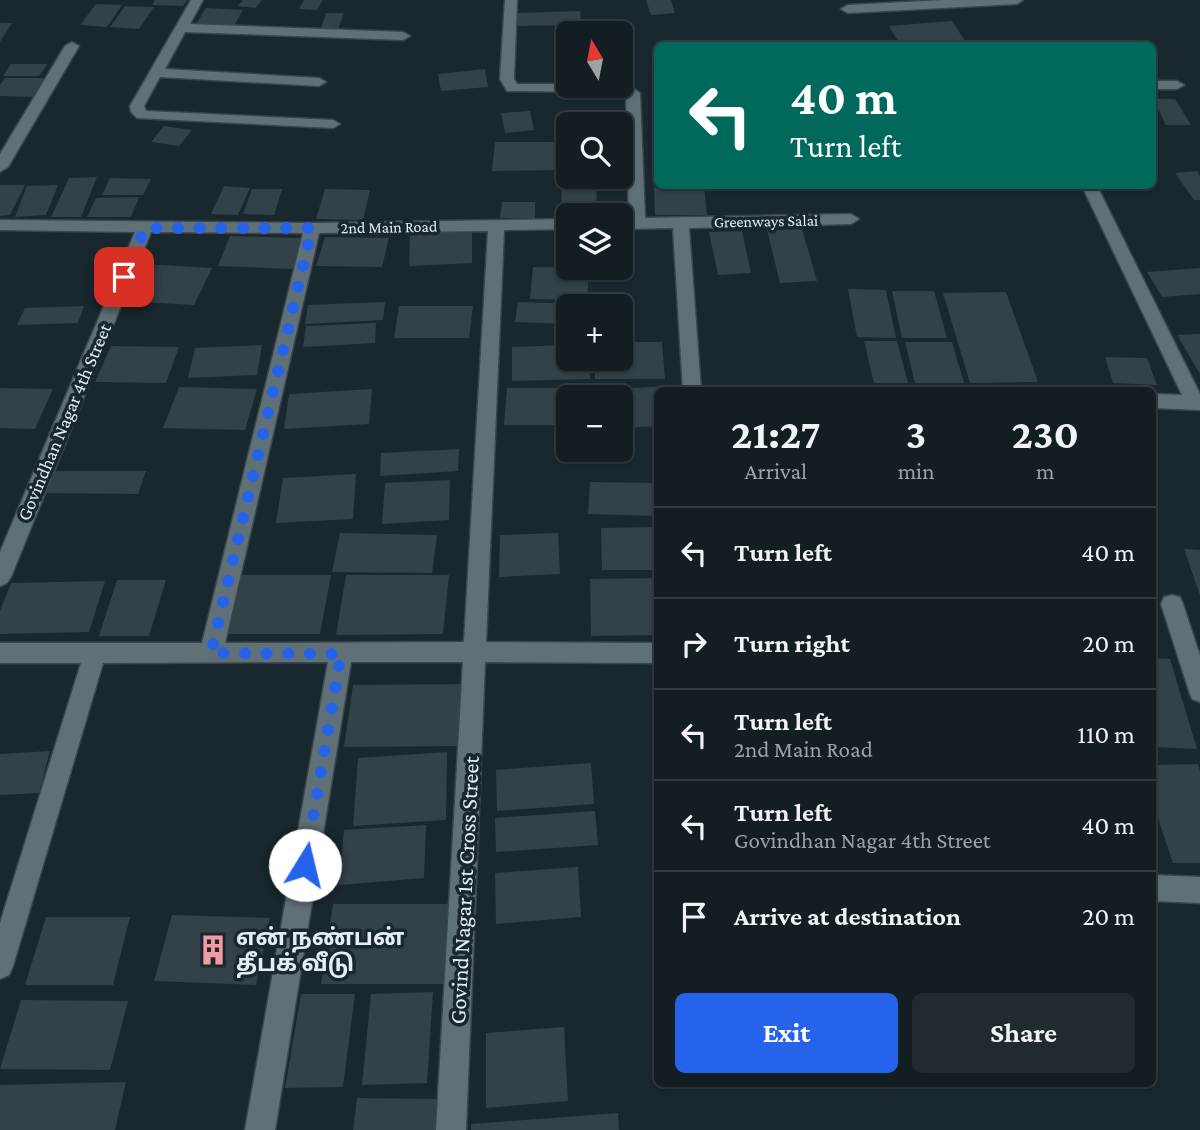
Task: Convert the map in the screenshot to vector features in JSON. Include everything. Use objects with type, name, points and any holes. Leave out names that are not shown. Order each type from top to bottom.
[{"type":"street","points":[[197,0],[137,106],[138,112],[142,115],[333,124]]},
{"type":"street","points":[[511,0],[508,79],[512,88],[626,88],[633,93],[630,203]]},
{"type":"street","points":[[848,9],[1017,0]]},
{"type":"street","points":[[181,28],[403,36]]},
{"type":"street","points":[[0,167],[72,46]]},
{"type":"street","points":[[156,73],[319,82]]},
{"type":"street","points":[[1156,85],[1177,85]]},
{"type":"street","points":[[1091,189],[1198,403],[1156,401]]},
{"type":"street","name":"Greenways Salai","points":[[681,223],[851,219]]},
{"type":"street","points":[[633,224],[681,223],[692,387]]},
{"type":"street","name":"2nd Main Road","points":[[0,225],[312,228],[556,224]]},
{"type":"street","name":"Govind Nagar 1st Cross Street","points":[[451,1130],[496,225]]},
{"type":"street","name":"Govindhan Nagar 4th Street","points":[[0,577],[145,228]]},
{"type":"street","points":[[211,653],[312,228]]},
{"type":"street","points":[[1172,604],[1200,691]]},
{"type":"street","points":[[0,653],[654,653]]},
{"type":"street","points":[[0,966],[95,653]]},
{"type":"street","points":[[260,1130],[341,654]]},
{"type":"street","points":[[1156,888],[1200,890]]},
{"type":"building","points":[[155,0],[187,0],[183,6],[152,5]]},
{"type":"building","points":[[243,0],[262,0],[255,8],[238,6]]},
{"type":"building","points":[[304,0],[323,0],[317,10],[299,9]]},
{"type":"building","points":[[646,0],[671,0],[675,13],[651,15]]},
{"type":"building","points":[[96,4],[122,5],[107,27],[80,25]]},
{"type":"building","points":[[125,6],[154,7],[139,29],[110,27]]},
{"type":"building","points":[[206,8],[243,10],[234,26],[196,24]]},
{"type":"building","points":[[580,11],[581,21],[556,21],[556,25],[516,26],[516,13]]},
{"type":"building","points":[[326,13],[344,13],[338,29],[321,29]]},
{"type":"building","points":[[952,21],[966,42],[899,42],[889,26]]},
{"type":"building","points":[[0,23],[12,23],[0,42]]},
{"type":"building","points":[[11,64],[47,64],[39,76],[3,76]]},
{"type":"building","points":[[485,69],[488,87],[441,91],[438,74]]},
{"type":"building","points":[[5,78],[46,78],[34,97],[0,96],[0,85]]},
{"type":"building","points":[[1156,99],[1175,99],[1191,125],[1166,125],[1156,105]]},
{"type":"building","points":[[530,111],[534,130],[505,133],[501,113]]},
{"type":"building","points":[[164,126],[192,130],[179,146],[151,142]]},
{"type":"building","points":[[495,142],[556,142],[556,170],[492,171]]},
{"type":"building","points":[[1197,171],[1200,176],[1200,200],[1194,200],[1175,173]]},
{"type":"building","points":[[97,177],[81,217],[51,217],[69,178]]},
{"type":"building","points":[[110,178],[151,179],[143,195],[102,195]]},
{"type":"building","points":[[0,185],[25,185],[10,215],[0,216]]},
{"type":"building","points":[[58,185],[46,215],[15,217],[27,186]]},
{"type":"building","points":[[224,186],[250,188],[238,215],[211,214]]},
{"type":"building","points":[[252,189],[282,189],[274,215],[243,214]]},
{"type":"building","points":[[325,189],[370,190],[363,220],[316,219]]},
{"type":"building","points":[[562,189],[596,189],[597,203],[561,203]]},
{"type":"building","points":[[654,189],[704,189],[707,215],[655,215]]},
{"type":"building","points":[[139,197],[131,217],[87,217],[96,198]]},
{"type":"building","points":[[502,202],[535,202],[535,218],[500,218]]},
{"type":"building","points":[[802,229],[817,281],[780,283],[767,230]]},
{"type":"building","points":[[472,231],[472,263],[409,266],[410,234]]},
{"type":"building","points":[[742,231],[751,273],[718,275],[709,232]]},
{"type":"building","points":[[230,236],[303,238],[293,269],[218,266]]},
{"type":"building","points":[[325,237],[389,238],[382,267],[316,266]]},
{"type":"building","points":[[144,264],[212,268],[194,305],[125,301]]},
{"type":"building","points":[[533,267],[556,267],[556,280],[588,280],[587,294],[556,294],[556,299],[530,299]]},
{"type":"building","points":[[1200,268],[1200,294],[1162,297],[1147,272]]},
{"type":"building","points":[[848,289],[886,290],[896,338],[857,337]]},
{"type":"building","points":[[892,291],[934,291],[947,338],[902,338]]},
{"type":"building","points":[[1006,292],[1038,382],[970,383],[943,293]]},
{"type":"building","points":[[385,302],[383,320],[305,324],[308,305]]},
{"type":"building","points":[[518,302],[556,303],[556,324],[515,322]]},
{"type":"building","points":[[84,306],[78,323],[17,325],[25,308]]},
{"type":"building","points":[[399,306],[473,306],[469,338],[394,338]]},
{"type":"building","points":[[376,323],[375,343],[303,347],[306,326]]},
{"type":"building","points":[[1200,334],[1200,374],[1177,335]]},
{"type":"building","points":[[864,341],[897,341],[908,383],[874,383]]},
{"type":"building","points":[[633,342],[662,342],[665,379],[595,379],[595,371],[633,371]]},
{"type":"building","points":[[905,342],[952,342],[964,383],[915,383]]},
{"type":"building","points":[[262,345],[257,375],[188,378],[195,348]]},
{"type":"building","points":[[556,345],[556,371],[590,371],[590,379],[512,381],[512,347]]},
{"type":"building","points":[[111,346],[179,347],[166,383],[95,382]]},
{"type":"building","points":[[1105,357],[1147,358],[1157,385],[1113,383]]},
{"type":"building","points":[[666,386],[654,387],[654,426],[633,427],[633,388]]},
{"type":"building","points":[[179,387],[257,389],[245,430],[163,428]]},
{"type":"building","points":[[0,388],[53,389],[35,429],[0,428]]},
{"type":"building","points":[[507,388],[556,388],[556,425],[504,425]]},
{"type":"building","points":[[372,389],[369,424],[284,429],[289,394]]},
{"type":"building","points":[[459,449],[458,471],[380,476],[381,453]]},
{"type":"building","points":[[48,471],[146,471],[138,494],[38,493]]},
{"type":"building","points":[[356,474],[353,519],[276,523],[283,478]]},
{"type":"building","points":[[450,480],[449,520],[382,524],[385,483]]},
{"type":"building","points":[[590,482],[654,483],[654,516],[588,514]]},
{"type":"building","points":[[654,527],[654,570],[602,570],[601,528]]},
{"type":"building","points":[[340,533],[437,535],[432,573],[332,572]]},
{"type":"building","points":[[558,533],[560,574],[499,577],[500,535]]},
{"type":"building","points":[[1184,549],[1200,550],[1200,595]]},
{"type":"building","points":[[237,575],[331,575],[320,634],[222,634]]},
{"type":"building","points":[[346,575],[449,575],[443,634],[336,635]]},
{"type":"building","points":[[654,578],[654,635],[591,636],[590,579]]},
{"type":"building","points":[[117,580],[166,580],[149,636],[99,636]]},
{"type":"building","points":[[105,581],[89,632],[0,634],[0,611],[11,583]]},
{"type":"building","points":[[1156,658],[1170,659],[1197,749],[1156,747]]},
{"type":"building","points":[[467,684],[462,746],[344,747],[353,685]]},
{"type":"building","points":[[50,751],[39,793],[0,795],[0,754]]},
{"type":"building","points":[[447,752],[446,820],[353,826],[358,758]]},
{"type":"building","points":[[591,763],[594,804],[497,811],[496,770]]},
{"type":"building","points":[[1198,764],[1200,863],[1173,863],[1156,812],[1156,765]]},
{"type":"building","points":[[595,811],[598,845],[496,852],[495,818]]},
{"type":"building","points":[[426,825],[424,878],[339,885],[344,830]]},
{"type":"building","points":[[578,867],[581,917],[496,924],[495,873]]},
{"type":"building","points":[[333,904],[452,904],[445,984],[321,984]]},
{"type":"building","name":"என் நண்பன் தீபக் வீடு","points":[[172,915],[270,918],[256,985],[154,981]]},
{"type":"building","points":[[46,917],[130,917],[113,985],[25,985]]},
{"type":"building","points":[[433,992],[427,1083],[362,1085],[371,994]]},
{"type":"building","points":[[301,994],[355,994],[343,1087],[285,1088]]},
{"type":"building","points":[[21,1000],[128,1001],[110,1070],[0,1069]]},
{"type":"building","points":[[564,1027],[568,1101],[486,1108],[486,1033]]},
{"type":"building","points":[[126,1082],[115,1130],[0,1130],[0,1085]]},
{"type":"building","points":[[357,1098],[441,1099],[438,1130],[353,1130]]},
{"type":"building","points":[[618,1113],[619,1130],[471,1130],[471,1124]]},
{"type":"place","name":"என் நண்பன் தீபக் வீடு","points":[[213,950]]},
{"type":"route","points":[[124,277],[145,228],[312,228],[211,653],[341,654],[305,865]]}]
